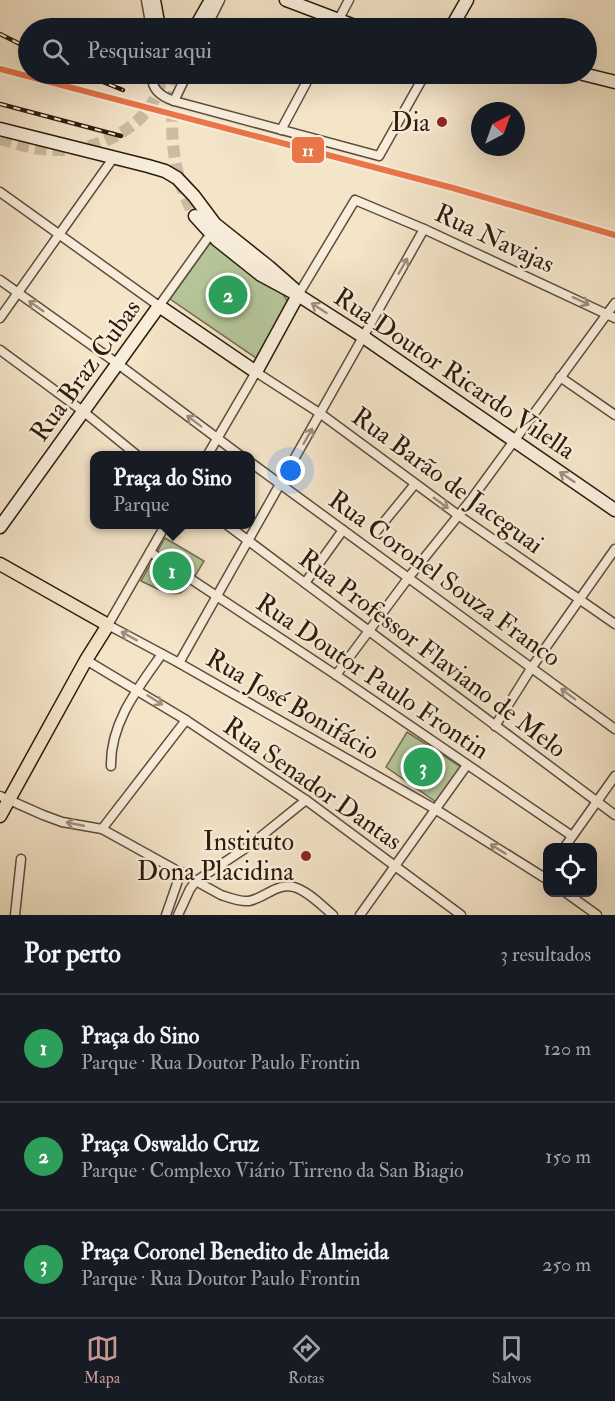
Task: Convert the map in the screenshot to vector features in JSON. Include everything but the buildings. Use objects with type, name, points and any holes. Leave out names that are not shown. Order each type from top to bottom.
[{"type":"main road","points":[[154,0],[157,18]]},
{"type":"main road","points":[[201,18],[211,0]]},
{"type":"main road","points":[[286,0],[324,18]]},
{"type":"main road","points":[[457,18],[467,0]]},
{"type":"main road","points":[[597,78],[615,82]]},
{"type":"main road","points":[[0,129],[157,168],[171,174],[189,190],[215,224],[282,278],[298,295]]},
{"type":"main road","points":[[195,216],[217,240],[261,275],[298,295]]},
{"type":"main road","points":[[159,306],[256,372],[298,295]]},
{"type":"main road","name":"Rua Doutor Ricardo Vilella","points":[[298,295],[362,336],[615,510]]},
{"type":"main road","name":"Rua Braz Cubas","points":[[0,527],[159,306]]},
{"type":"main road","points":[[0,564],[108,625],[4,798],[0,816]]},
{"type":"street","points":[[146,0],[150,18]]},
{"type":"street","points":[[211,18],[220,0]]},
{"type":"street","points":[[339,18],[349,0]]},
{"type":"street","points":[[154,84],[155,89],[164,97],[174,101],[380,156],[420,84]]},
{"type":"street","points":[[174,101],[182,84]]},
{"type":"street","points":[[281,130],[305,84]]},
{"type":"street","points":[[0,318],[114,157]]},
{"type":"street","points":[[0,192],[159,306]]},
{"type":"street","name":"Rua Navajas","points":[[298,295],[355,200],[424,229],[611,316]]},
{"type":"street","points":[[255,527],[424,229]]},
{"type":"street","name":"Rua Braz Cubas","points":[[159,306],[207,239]]},
{"type":"street","points":[[0,280],[234,451]]},
{"type":"street","points":[[336,675],[560,377],[611,316],[615,303]]},
{"type":"street","points":[[0,350],[84,412],[132,451]]},
{"type":"street","points":[[210,451],[256,372]]},
{"type":"street","name":"Rua Barão de Jaceguai","points":[[256,372],[321,414],[458,515],[615,624]]},
{"type":"street","points":[[560,377],[615,416]]},
{"type":"street","name":"Rua Coronel Souza Franco","points":[[255,466],[615,729]]},
{"type":"street","points":[[375,533],[415,484]]},
{"type":"street","points":[[108,625],[164,529]]},
{"type":"street","name":"Rua Professor Flaviano de Melo","points":[[231,529],[615,815]]},
{"type":"street","points":[[179,663],[254,529]]},
{"type":"street","points":[[305,583],[343,530]]},
{"type":"street","points":[[495,726],[532,667],[615,549]]},
{"type":"street","name":"Rua Doutor Paulo Frontin","points":[[150,552],[336,675],[572,836]]},
{"type":"street","name":"Rua José Bonifácio","points":[[108,625],[435,809],[543,874]]},
{"type":"street","points":[[111,766],[111,751],[123,715],[137,689],[162,654]]},
{"type":"street","name":"Rua Senador Dantas","points":[[86,660],[186,720],[306,800],[461,915]]},
{"type":"street","points":[[102,829],[186,720]]},
{"type":"street","points":[[360,915],[467,765]]},
{"type":"street","points":[[567,843],[615,776]]},
{"type":"street","points":[[4,798],[62,822],[102,829],[233,900],[250,901],[276,888],[295,887],[333,915]]},
{"type":"street","points":[[178,915],[183,901],[196,881],[249,846],[306,800]]},
{"type":"street","points":[[15,915],[21,859]]},
{"type":"street","points":[[166,915],[181,872]]},
{"type":"street","points":[[206,875],[221,895]]},
{"type":"street","points":[[572,897],[597,915]]},
{"type":"green space","points":[[213,239],[280,290],[289,303],[256,358],[170,299]]},
{"type":"green space","points":[[165,538],[204,561],[185,590],[179,593],[165,592],[141,581]]},
{"type":"green space","points":[[407,732],[461,767],[436,802],[386,767]]},
{"type":"tunnel","points":[[0,139],[48,150],[90,146],[124,132],[138,121],[150,107],[160,84]]},
{"type":"tunnel","points":[[175,84],[172,110],[173,146],[180,183],[195,216]]},
{"type":"railway","points":[[0,34],[18,43]]},
{"type":"railway","points":[[108,84],[123,90]]},
{"type":"railway","points":[[0,104],[121,136]]},
{"type":"transit line","name":"11","points":[[0,69],[18,74]]},
{"type":"transit line","name":"11","points":[[57,84],[453,188],[615,235]]},
{"type":"place","name":"Dia","points":[[442,122]]},
{"type":"place","name":"Praça Oswaldo Cruz","points":[[228,295]]},
{"type":"place","name":"Praça do Sino","points":[[172,571]]},
{"type":"place","name":"Praça Coronel Benedito de Almeida","points":[[423,767]]},
{"type":"place","name":"Instituto Dona Placidina","points":[[306,856]]}]
